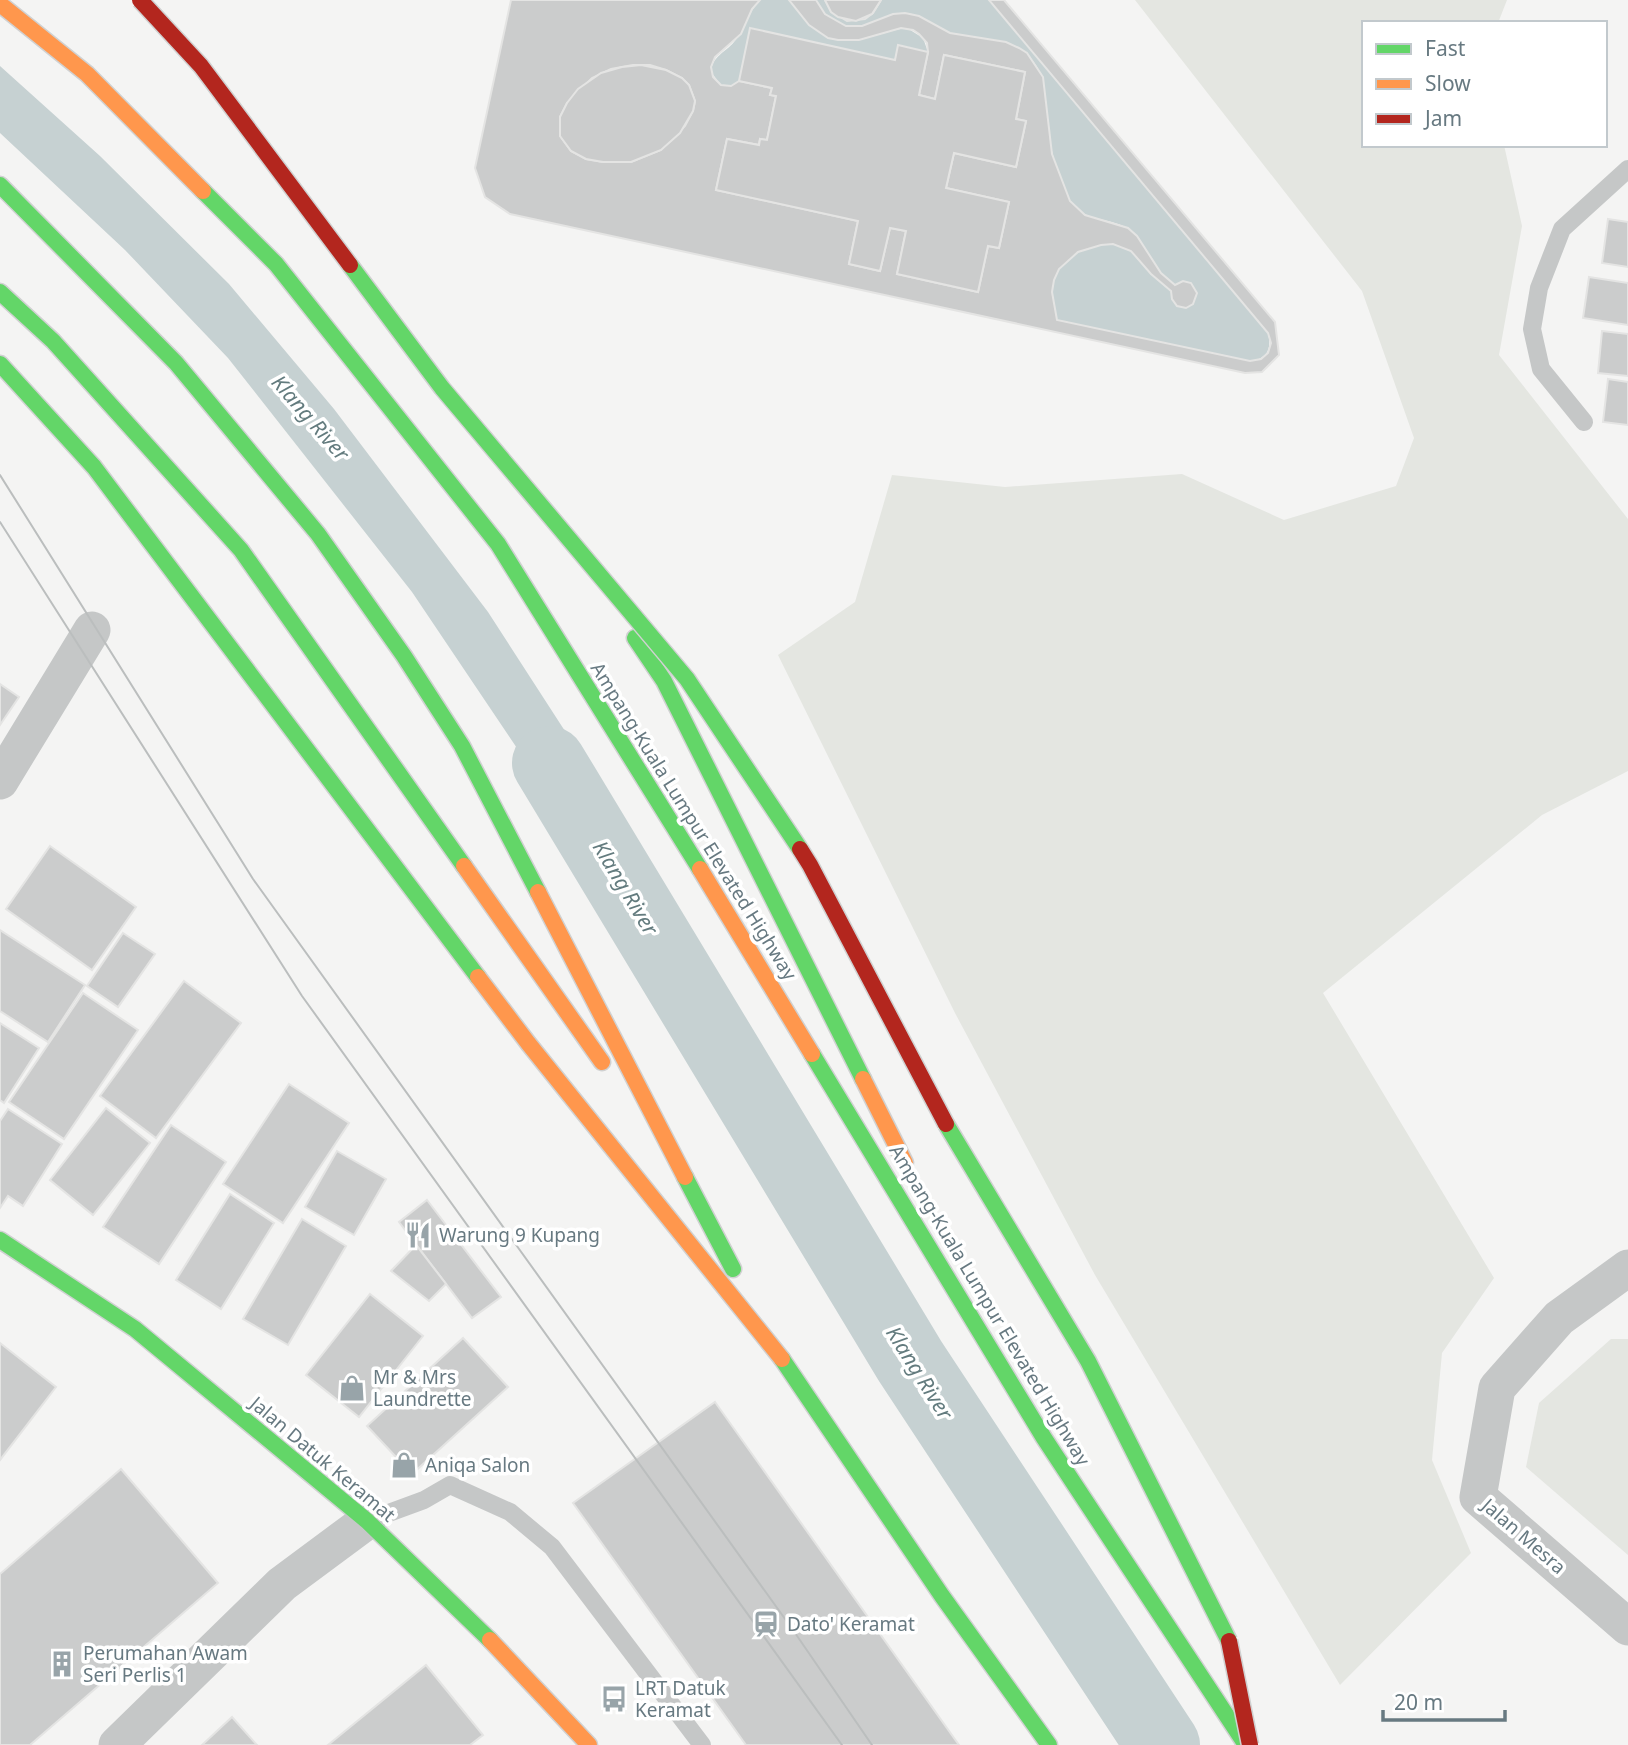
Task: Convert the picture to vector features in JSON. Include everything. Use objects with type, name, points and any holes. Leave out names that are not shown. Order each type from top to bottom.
[{"type":"main road","points":[[121,0],[217,96],[402,312],[532,481],[664,681],[914,1180]]},
{"type":"main road","points":[[140,0],[201,66],[442,388],[687,679],[810,865],[958,1147],[1088,1361],[1230,1642],[1248,1745]]},
{"type":"main road","name":"Ampang-Kuala Lumpur Elevated Highway","points":[[0,4],[87,74],[275,264],[498,544],[663,807],[1044,1438],[1248,1745]]},
{"type":"main road","points":[[0,185],[176,363],[317,534],[404,656],[462,746],[684,1178],[775,1348]]},
{"type":"main road","points":[[0,292],[53,341],[241,550],[684,1178]]},
{"type":"main road","points":[[0,364],[94,467],[520,1032],[775,1348],[942,1596],[1049,1745]]},
{"type":"main road","points":[[10,398],[94,467]]},
{"type":"main road","name":"Jalan Datuk Keramat","points":[[0,1240],[135,1329],[367,1521],[464,1613],[589,1745]]},
{"type":"main road","points":[[951,1254],[1044,1438]]},
{"type":"street","points":[[0,781],[92,630]]},
{"type":"street","name":"Jalan Mesra","points":[[1628,1268],[1559,1318],[1497,1388],[1478,1497],[1628,1627]]},
{"type":"street","points":[[117,1745],[282,1584],[367,1521]]},
{"type":"lane","points":[[1584,422],[1541,369],[1532,329],[1539,288],[1562,229],[1628,169]]},
{"type":"lane","points":[[367,1521],[424,1500],[450,1485],[510,1512],[552,1547],[702,1745]]},
{"type":"shaded area","points":[[1135,0],[1507,0],[1499,21],[1362,21],[1362,147],[1504,147],[1522,226],[1499,355],[1628,519],[1628,771],[1542,815],[1323,993],[1494,1278],[1442,1353],[1432,1460],[1471,1553],[1340,1685],[1095,1275],[955,1013],[778,655],[855,602],[892,475],[1005,487],[1182,474],[1284,520],[1396,486],[1414,438],[1362,291]]},
{"type":"shaded area","points":[[1611,1339],[1628,1339],[1628,1555],[1526,1467],[1539,1403]]},
{"type":"water","points":[[760,0],[789,0],[807,22],[835,39],[859,39],[907,28],[923,38],[928,52],[899,45],[895,60],[750,29],[739,81],[731,86],[721,85],[711,72],[714,62],[738,37]]},
{"type":"water","points":[[815,0],[989,0],[1268,333],[1269,349],[1264,356],[1250,362],[1057,320],[1052,292],[1057,272],[1072,256],[1103,244],[1129,250],[1171,291],[1177,305],[1184,307],[1193,304],[1197,293],[1191,283],[1175,285],[1167,279],[1140,241],[1127,228],[1081,212],[1069,201],[1061,184],[1052,149],[1042,77],[1027,54],[958,36],[922,18],[905,13],[863,26],[842,25],[828,17]]},
{"type":"water","points":[[0,66],[100,156],[229,284],[334,409],[488,612],[627,827],[581,864],[531,769],[412,592],[228,358],[125,250],[0,133]]},
{"type":"building","points":[[511,0],[760,0],[752,9],[741,34],[715,57],[711,67],[713,77],[721,85],[731,86],[739,81],[772,88],[770,95],[776,96],[767,140],[760,139],[759,145],[727,139],[716,190],[858,221],[849,264],[880,271],[890,228],[906,231],[897,274],[978,292],[988,246],[999,248],[1009,202],[946,188],[954,153],[1016,167],[1026,121],[1016,119],[1025,72],[944,55],[935,99],[919,95],[928,52],[927,43],[919,34],[901,28],[859,40],[828,38],[809,25],[789,0],[816,0],[825,14],[846,26],[862,26],[893,14],[919,16],[950,33],[1006,42],[1027,53],[1043,77],[1052,154],[1070,201],[1085,215],[1128,228],[1137,236],[1161,273],[1175,285],[1183,281],[1191,283],[1197,293],[1193,304],[1186,308],[1177,306],[1171,291],[1151,274],[1131,251],[1113,244],[1101,245],[1078,252],[1059,269],[1052,292],[1057,320],[1250,361],[1261,359],[1268,353],[1271,343],[1268,333],[989,0],[1004,0],[1275,322],[1279,355],[1262,372],[1245,373],[510,214],[485,197],[475,168]],"holes":[[[650,65],[682,78],[689,85],[695,101],[685,126],[661,150],[631,162],[586,159],[571,151],[560,136],[560,117],[567,103],[592,78],[611,69]]]},
{"type":"building","points":[[825,0],[881,0],[873,13],[865,19],[847,21],[831,11]]},
{"type":"building","points":[[825,0],[881,0],[872,14],[856,21],[838,17],[831,12]]},
{"type":"building","points":[[750,28],[895,60],[898,45],[928,52],[919,95],[935,99],[944,55],[1025,72],[1016,119],[1026,121],[1016,167],[954,153],[946,188],[1009,202],[999,248],[988,246],[978,292],[897,274],[906,231],[890,228],[880,271],[849,264],[858,221],[716,190],[727,139],[759,145],[760,139],[767,140],[776,96],[770,95],[772,88],[739,81]]},
{"type":"building","points":[[641,65],[666,70],[689,85],[695,101],[693,111],[680,133],[661,150],[631,162],[586,159],[571,151],[560,136],[560,117],[578,89],[601,73]]},
{"type":"building","points":[[1608,219],[1628,222],[1628,267],[1602,263]]},
{"type":"building","points":[[1589,277],[1628,283],[1628,325],[1583,318]]},
{"type":"building","points":[[1602,331],[1628,334],[1628,376],[1598,373]]},
{"type":"building","points":[[1608,379],[1628,382],[1628,425],[1603,422]]},
{"type":"building","points":[[0,684],[19,697],[0,725]]},
{"type":"building","points":[[50,846],[136,907],[92,970],[6,909]]},
{"type":"building","points":[[0,930],[85,985],[48,1042],[0,1011]]},
{"type":"building","points":[[123,933],[155,954],[118,1007],[87,986]]},
{"type":"building","points":[[184,981],[241,1023],[156,1138],[100,1096]]},
{"type":"building","points":[[83,993],[138,1030],[64,1139],[9,1102]]},
{"type":"building","points":[[0,1023],[39,1048],[4,1103],[0,1100]]},
{"type":"building","points":[[289,1084],[349,1123],[283,1223],[223,1184]]},
{"type":"building","points":[[106,1108],[150,1143],[93,1215],[50,1180]]},
{"type":"building","points":[[8,1109],[62,1144],[23,1206],[8,1196],[0,1208],[0,1121]]},
{"type":"building","points":[[171,1125],[226,1162],[159,1264],[103,1227]]},
{"type":"building","points":[[337,1151],[386,1179],[354,1235],[305,1207]]},
{"type":"building","points":[[230,1194],[274,1223],[221,1309],[176,1280]]},
{"type":"building","points":[[427,1200],[501,1297],[472,1318],[399,1222]]},
{"type":"building","points":[[302,1219],[346,1246],[288,1345],[243,1319]]},
{"type":"building","points":[[416,1245],[446,1284],[429,1301],[391,1271]]},
{"type":"building","points":[[370,1294],[423,1336],[359,1417],[306,1375]]},
{"type":"building","points":[[463,1338],[508,1387],[412,1474],[367,1426]]},
{"type":"building","points":[[0,1343],[56,1387],[0,1460]]},
{"type":"building","name":"Dato' Keramat","points":[[715,1402],[959,1745],[746,1745],[573,1503]]},
{"type":"building","name":"Perumahan Awam Seri Perlis 1","points":[[121,1469],[218,1583],[30,1745],[0,1745],[0,1574]]},
{"type":"building","points":[[426,1665],[483,1735],[470,1745],[328,1745]]},
{"type":"building","points":[[232,1717],[257,1745],[202,1745]]},
{"type":"waterway","name":"Klang River","points":[[549,763],[910,1361],[1163,1745]]},
{"type":"tram line","points":[[0,475],[253,879],[793,1630],[872,1745]]},
{"type":"tram line","points":[[0,522],[302,996],[842,1745]]},
{"type":"traffic: fast","points":[[0,185],[176,363],[318,534],[404,656],[462,746],[538,892]]},
{"type":"traffic: fast","points":[[203,191],[276,264],[498,544],[700,869]]},
{"type":"traffic: fast","points":[[350,265],[442,388],[687,679],[800,849]]},
{"type":"traffic: fast","points":[[0,292],[53,341],[241,550],[464,866]]},
{"type":"traffic: fast","points":[[0,364],[94,467],[478,977]]},
{"type":"traffic: fast","points":[[635,638],[664,681],[863,1079]]},
{"type":"traffic: fast","points":[[812,1054],[1044,1438],[1246,1745]]},
{"type":"traffic: fast","points":[[946,1124],[1088,1361],[1229,1641]]},
{"type":"traffic: fast","points":[[685,1177],[733,1269]]},
{"type":"traffic: fast","points":[[0,1240],[135,1329],[367,1521],[490,1640]]},
{"type":"traffic: fast","points":[[782,1359],[942,1596],[1049,1745]]},
{"type":"traffic: slow","points":[[0,4],[87,74],[203,191]]},
{"type":"traffic: slow","points":[[464,866],[602,1062]]},
{"type":"traffic: slow","points":[[700,869],[812,1054]]},
{"type":"traffic: slow","points":[[538,892],[685,1177]]},
{"type":"traffic: slow","points":[[478,977],[782,1359]]},
{"type":"traffic: slow","points":[[863,1079],[905,1163]]},
{"type":"traffic: slow","points":[[490,1640],[589,1745]]},
{"type":"traffic: jam","points":[[140,0],[201,66],[350,265]]},
{"type":"traffic: jam","points":[[800,849],[946,1124]]},
{"type":"traffic: jam","points":[[1229,1641],[1250,1745]]},
{"type":"place","name":"Warung 9 Kupang","points":[[418,1235]]},
{"type":"place","name":"Mr & Mrs Laundrette","points":[[352,1388]]},
{"type":"place","name":"Aniqa Salon","points":[[404,1465]]},
{"type":"place","name":"Dato' Keramat","points":[[766,1624]]},
{"type":"place","name":"Perumahan Awam Seri Perlis 1","points":[[62,1664]]},
{"type":"place","name":"LRT Datuk Keramat","points":[[614,1699]]}]
